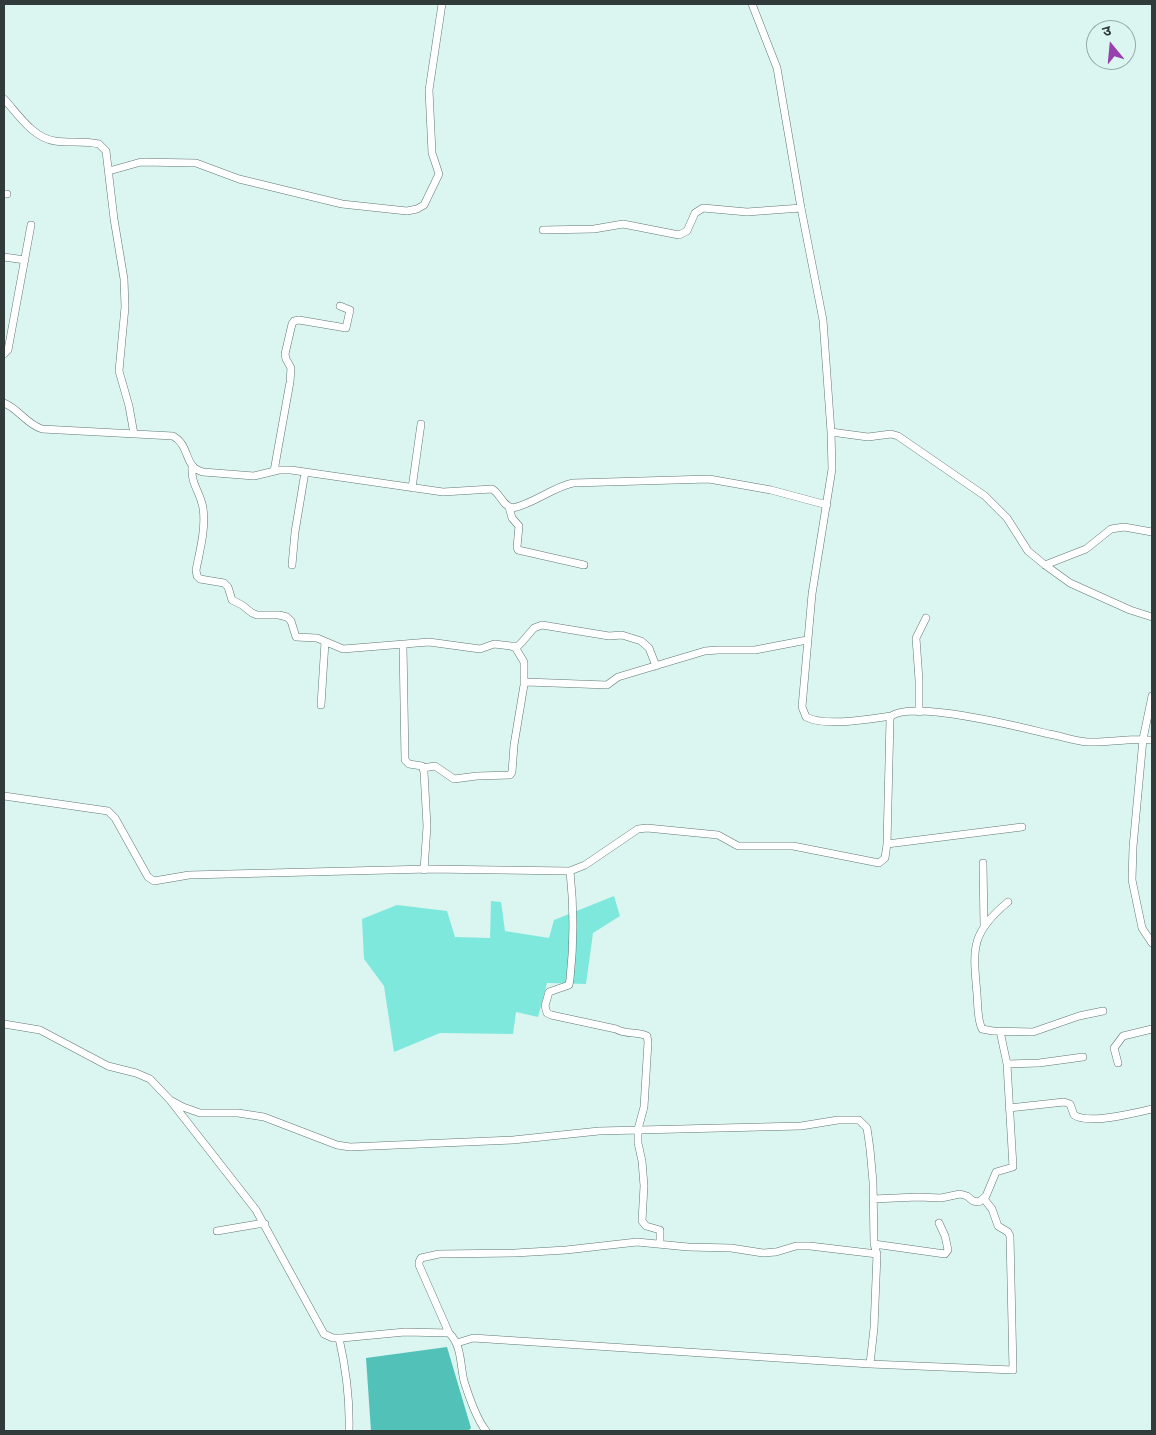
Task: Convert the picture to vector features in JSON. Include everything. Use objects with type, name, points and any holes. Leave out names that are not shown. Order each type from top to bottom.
[{"type":"street","points":[[109,171],[141,162],[188,162],[206,166],[246,181],[342,204],[407,211],[421,207],[426,203],[439,174],[432,153],[429,90],[442,4]]},
{"type":"street","points":[[752,4],[777,68],[801,208],[823,320],[831,432],[832,469],[812,594],[802,694],[802,712],[806,717],[816,719],[849,721],[891,716],[900,712],[945,713],[1008,724],[1086,742],[1152,740]]},
{"type":"street","points":[[4,99],[35,132],[44,138],[57,142],[102,145],[108,155],[114,219],[124,279],[125,307],[119,370],[129,406],[134,434]]},
{"type":"street","points":[[543,230],[594,229],[623,224],[679,235],[687,231],[694,213],[700,209],[760,212],[801,208]]},
{"type":"street","points":[[4,354],[8,350],[31,225]]},
{"type":"street","points":[[4,257],[25,260]]},
{"type":"street","points":[[274,472],[290,382],[291,368],[285,354],[292,324],[294,320],[299,320],[346,328],[350,310],[340,306]]},
{"type":"street","points":[[4,403],[34,426],[52,430],[163,434],[178,438],[186,449],[192,467],[192,480],[200,492],[204,514],[196,570],[197,576],[200,579],[224,583],[232,600],[254,615],[279,615],[287,617],[291,621],[296,636],[317,638],[338,648],[350,649],[429,642],[480,649],[494,644],[515,647],[524,662],[524,683],[514,745],[512,772],[510,775],[454,779],[435,766],[423,768],[409,764],[405,760],[403,645]]},
{"type":"street","points":[[412,488],[421,424]]},
{"type":"street","points":[[831,432],[868,437],[891,434],[898,436],[984,496],[1007,518],[1028,551],[1045,565],[1070,582],[1130,610],[1152,617]]},
{"type":"street","points":[[192,467],[203,472],[244,476],[263,475],[285,470],[443,492],[492,489],[509,507],[512,518],[519,526],[518,550],[584,565]]},
{"type":"street","points":[[292,565],[295,532],[305,472]]},
{"type":"street","points":[[509,507],[520,506],[562,486],[573,483],[621,483],[694,479],[709,479],[771,490],[827,505]]},
{"type":"street","points":[[1045,565],[1086,549],[1111,528],[1124,527],[1152,532]]},
{"type":"street","points":[[918,712],[919,680],[916,638],[926,618]]},
{"type":"street","points":[[513,647],[522,642],[534,628],[542,626],[609,636],[620,635],[646,645],[656,666]]},
{"type":"street","points":[[524,683],[529,681],[606,685],[618,677],[710,650],[755,650],[807,640]]},
{"type":"street","points":[[321,705],[325,642]]},
{"type":"street","points":[[1152,696],[1142,739],[1132,880],[1142,928],[1152,943]]},
{"type":"street","points":[[4,796],[108,811],[115,818],[148,877],[154,881],[189,875],[424,870],[570,872],[585,865],[632,833],[643,828],[718,835],[738,846],[793,846],[881,862],[885,858],[887,844],[891,716]]},
{"type":"street","points":[[423,768],[427,826],[424,870]]},
{"type":"street","points":[[887,844],[1022,827]]},
{"type":"street","points":[[983,864],[984,926]]},
{"type":"street","points":[[570,872],[574,936],[569,985],[549,992],[545,1006],[547,1013],[551,1015],[616,1029],[622,1032],[646,1035],[648,1042],[644,1099],[638,1130],[644,1186],[642,1221],[646,1226],[660,1230],[660,1244]]},
{"type":"street","points":[[1008,902],[991,916],[984,926],[978,937],[974,954],[979,1022],[982,1029],[1033,1032],[1079,1016],[1103,1011]]},
{"type":"street","points":[[4,1024],[40,1030],[108,1066],[150,1079],[170,1100],[243,1192],[265,1224],[319,1326],[328,1336],[339,1338],[405,1332],[449,1333]]},
{"type":"street","points":[[1118,1063],[1114,1048],[1123,1036],[1152,1029]]},
{"type":"street","points":[[873,1199],[918,1196],[942,1198],[960,1194],[974,1201],[984,1199],[989,1192],[996,1172],[1011,1168],[1013,1165],[1007,1064],[1000,1031]]},
{"type":"street","points":[[1007,1064],[1039,1063],[1083,1057]]},
{"type":"street","points":[[170,1100],[200,1113],[238,1113],[264,1117],[340,1146],[513,1140],[599,1131],[801,1126],[838,1120],[859,1120],[867,1128],[873,1182],[874,1244],[877,1254],[874,1328],[870,1364]]},
{"type":"street","points":[[1009,1108],[1064,1102],[1070,1104],[1074,1115],[1083,1119],[1115,1117],[1152,1109]]},
{"type":"street","points":[[457,1343],[473,1338],[870,1364],[1013,1370],[1010,1236],[1008,1232],[998,1226],[992,1208],[984,1199]]},
{"type":"street","points":[[874,1244],[945,1254],[948,1250],[945,1236],[939,1223]]},
{"type":"street","points":[[217,1231],[265,1224]]},
{"type":"street","points":[[482,1430],[464,1380],[457,1343],[449,1333],[419,1266],[421,1258],[439,1254],[556,1251],[637,1242],[688,1247],[731,1248],[763,1253],[776,1252],[796,1246],[810,1246],[877,1254]]},
{"type":"street","points":[[339,1338],[345,1364],[349,1398],[349,1431]]},
{"type":"shaded area","points":[[614,896],[620,916],[593,933],[586,984],[547,983],[538,1017],[516,1012],[513,1034],[440,1033],[394,1052],[384,986],[364,959],[362,919],[397,905],[447,911],[455,937],[490,938],[491,901],[501,902],[505,931],[549,938],[554,920]]},
{"type":"shaded area","points":[[447,1347],[471,1428],[468,1431],[371,1431],[366,1358]]}]
